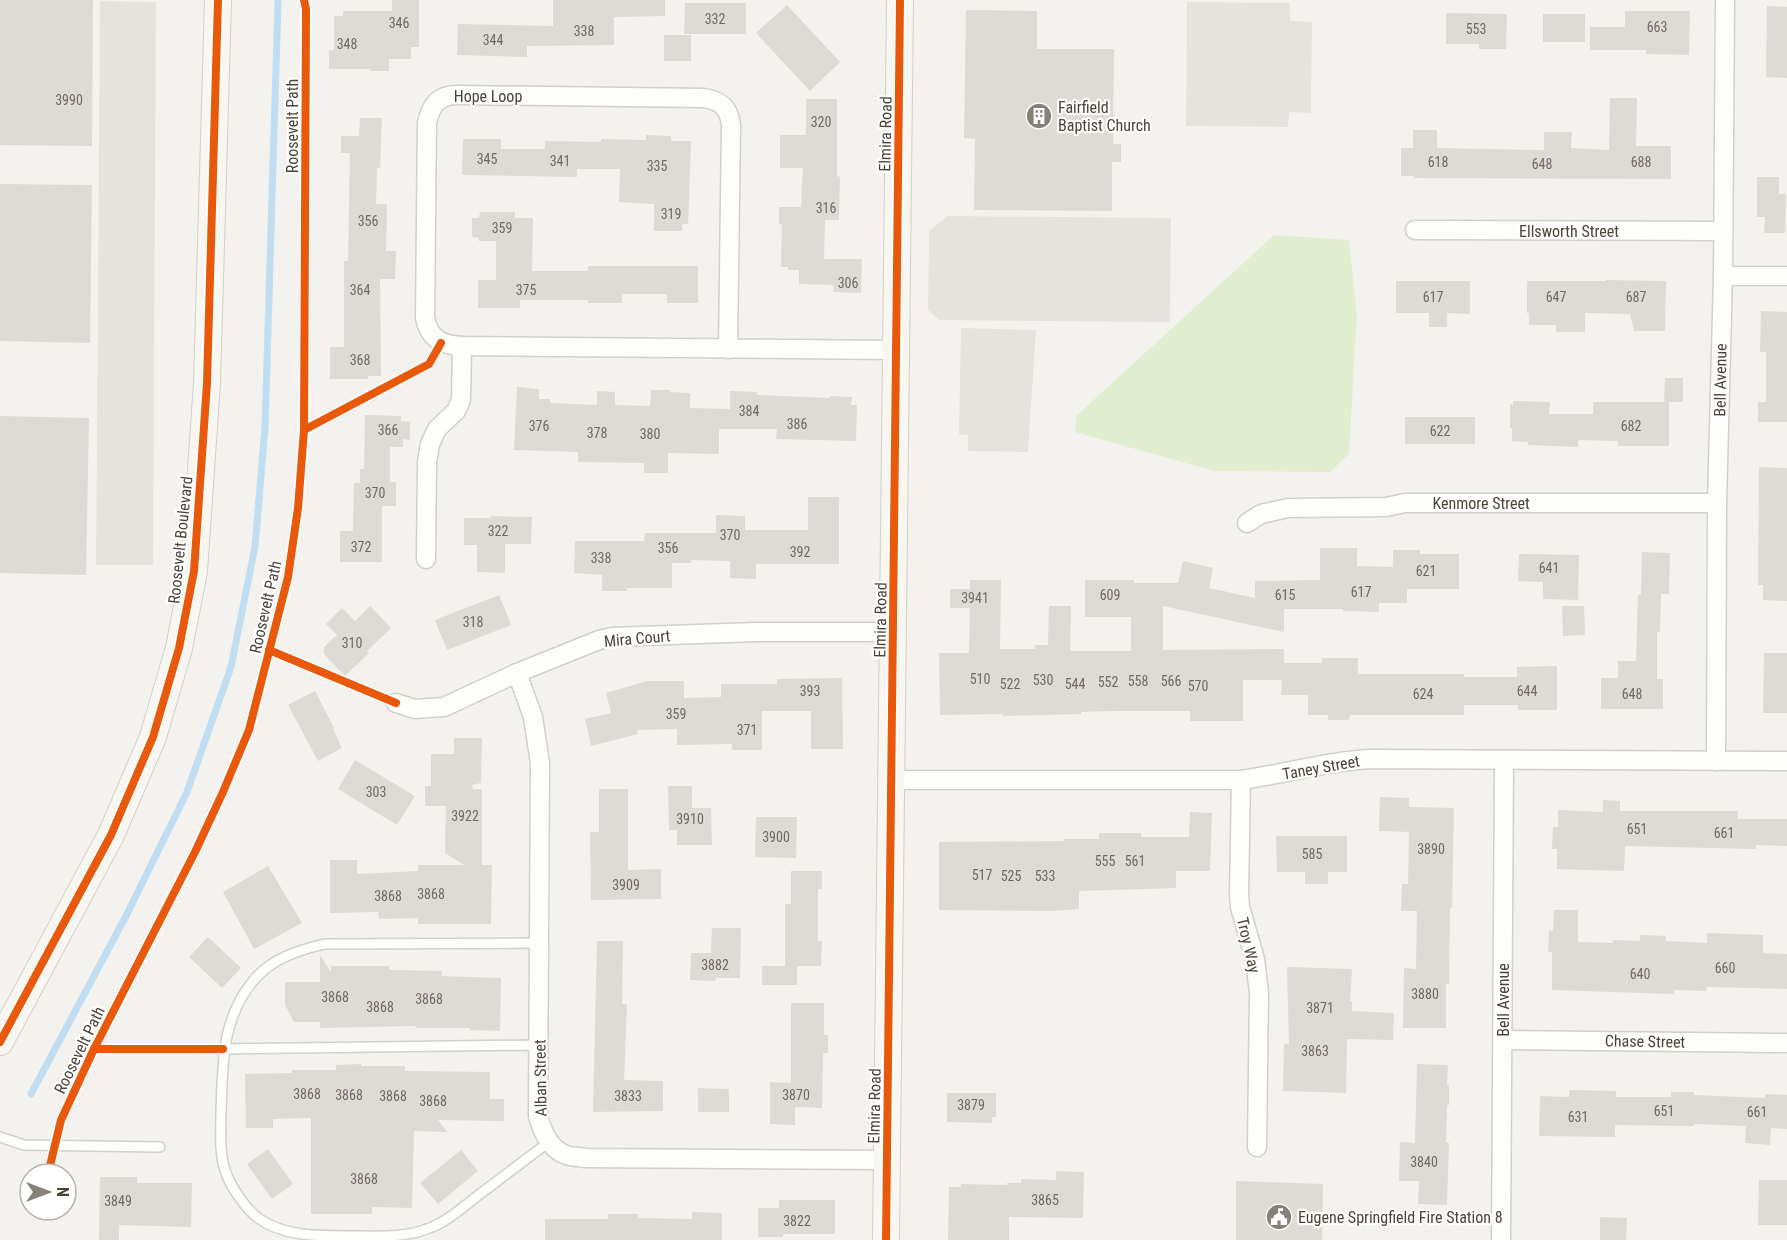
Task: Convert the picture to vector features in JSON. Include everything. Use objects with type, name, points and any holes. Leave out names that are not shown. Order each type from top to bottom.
[{"type":"street","name":"Roosevelt Boulevard","points":[[0,1042],[111,835],[153,737],[179,648],[194,571],[208,377],[218,0]]},
{"type":"street","name":"Elmira Road","points":[[886,1240],[900,0]]},
{"type":"street","name":"Bell Avenue","points":[[1716,760],[1725,0]]},
{"type":"street","name":"Hope Loop","points":[[728,349],[731,125],[729,112],[722,104],[703,98],[453,95],[436,101],[431,108],[427,123],[425,318],[436,340],[451,346],[728,349],[896,350]]},
{"type":"street","name":"Ellsworth Street","points":[[1415,230],[1723,231]]},
{"type":"street","points":[[1723,276],[1787,276]]},
{"type":"street","points":[[426,559],[429,449],[437,429],[456,411],[461,400],[462,346]]},
{"type":"street","name":"Kenmore Street","points":[[1247,523],[1261,514],[1288,508],[1386,507],[1405,503],[1718,503]]},
{"type":"street","name":"Mira Court","points":[[396,703],[416,709],[444,707],[517,673],[599,640],[624,636],[893,632]]},
{"type":"street","name":"Alban Street","points":[[517,673],[533,717],[540,763],[538,1116],[542,1131],[549,1142]]},
{"type":"street","name":"Taney Street","points":[[891,780],[1241,780],[1279,775],[1352,760],[1787,761]]},
{"type":"street","name":"Bell Avenue","points":[[1501,1240],[1504,760]]},
{"type":"street","name":"Troy Way","points":[[1241,780],[1240,907],[1255,959],[1259,993],[1257,1147]]},
{"type":"street","name":"Chase Street","points":[[1503,1040],[1787,1043]]},
{"type":"street","points":[[549,1142],[565,1155],[586,1158],[887,1160]]},
{"type":"lane","points":[[539,942],[324,944],[298,950],[275,962],[254,981],[241,999],[223,1049],[220,1140],[225,1170],[238,1196],[258,1218],[286,1231],[320,1236],[389,1236],[427,1229],[449,1219],[549,1142]]},
{"type":"lane","points":[[223,1049],[539,1045]]},
{"type":"lane","points":[[0,1137],[24,1145],[160,1147]]},
{"type":"green space","points":[[1274,235],[1349,240],[1357,315],[1349,454],[1330,472],[1214,471],[1075,432],[1076,416]]},
{"type":"shaded area","points":[[100,1],[156,2],[153,565],[96,565]]},
{"type":"shaded area","points":[[1187,2],[1290,3],[1290,21],[1312,22],[1311,113],[1289,112],[1288,127],[1186,126]]},
{"type":"shaded area","points":[[947,216],[1171,218],[1170,322],[939,320],[928,310],[929,231]]},
{"type":"shaded area","points":[[961,328],[1036,330],[1028,452],[968,451],[968,435],[959,434]]},
{"type":"building","points":[[0,0],[93,0],[92,146],[0,145]]},
{"type":"building","points":[[392,0],[419,0],[419,47],[411,47],[411,59],[389,59],[389,71],[329,69],[329,50],[334,50],[334,16],[343,16],[343,11],[392,11]]},
{"type":"building","points":[[553,0],[665,0],[665,16],[614,17],[614,45],[527,46],[527,57],[457,55],[458,24],[553,26]]},
{"type":"building","points":[[685,3],[746,3],[746,34],[684,34]]},
{"type":"building","points":[[787,5],[840,62],[810,91],[756,33]]},
{"type":"building","points":[[1767,6],[1787,7],[1787,78],[1766,77]]},
{"type":"building","name":"Fairfield Baptist Church","points":[[966,10],[1037,11],[1037,49],[1114,49],[1113,144],[1121,144],[1121,162],[1112,162],[1112,211],[974,210],[975,139],[964,138]]},
{"type":"building","points":[[1625,11],[1690,11],[1689,55],[1646,54],[1646,50],[1590,50],[1590,27],[1625,27]]},
{"type":"building","points":[[1446,13],[1507,14],[1506,49],[1479,49],[1479,44],[1446,44]]},
{"type":"building","points":[[1543,14],[1585,14],[1585,42],[1543,42]]},
{"type":"building","points":[[664,35],[691,35],[691,61],[664,61]]},
{"type":"building","points":[[1610,98],[1637,98],[1636,146],[1671,146],[1671,179],[1414,178],[1414,176],[1401,176],[1401,148],[1413,148],[1413,130],[1437,130],[1437,148],[1544,150],[1544,132],[1572,132],[1571,148],[1609,150]]},
{"type":"building","points":[[806,99],[837,99],[839,220],[825,220],[824,259],[862,259],[861,293],[833,292],[834,285],[799,284],[799,270],[788,270],[788,267],[781,267],[782,225],[779,224],[779,207],[801,207],[803,168],[780,168],[780,135],[806,135]]},
{"type":"building","points":[[360,118],[382,118],[376,204],[387,204],[386,251],[396,251],[395,279],[380,279],[381,376],[368,376],[368,379],[330,379],[330,347],[344,347],[344,261],[348,261],[350,153],[341,153],[341,136],[359,136]]},
{"type":"building","points":[[646,135],[671,136],[671,141],[691,141],[688,224],[682,224],[682,231],[654,231],[654,204],[619,202],[620,169],[577,169],[577,177],[462,175],[463,139],[501,139],[501,149],[545,149],[545,141],[646,140]]},
{"type":"building","points":[[1757,177],[1779,177],[1779,194],[1786,194],[1785,233],[1764,233],[1765,217],[1757,217]]},
{"type":"building","points":[[0,184],[92,185],[90,343],[0,341]]},
{"type":"building","points":[[480,212],[515,212],[515,218],[533,218],[532,271],[588,271],[588,266],[698,266],[698,303],[667,303],[667,294],[622,294],[622,303],[588,303],[588,300],[520,300],[520,308],[478,308],[478,280],[496,280],[496,241],[479,241],[479,238],[472,237],[472,218],[479,218]]},
{"type":"building","points":[[1396,281],[1470,281],[1470,314],[1447,313],[1447,327],[1429,327],[1429,313],[1396,313]]},
{"type":"building","points":[[1527,281],[1666,281],[1665,331],[1634,331],[1630,314],[1585,313],[1585,332],[1556,332],[1556,325],[1529,325]]},
{"type":"building","points":[[1761,311],[1787,312],[1787,422],[1758,422],[1758,402],[1766,402],[1766,352],[1760,352]]},
{"type":"building","points":[[1665,378],[1683,378],[1683,402],[1664,402]]},
{"type":"building","points":[[517,387],[539,389],[539,399],[550,399],[550,403],[597,405],[597,391],[615,392],[615,405],[650,406],[651,390],[670,390],[670,392],[690,393],[690,408],[730,409],[730,391],[757,392],[757,395],[852,397],[851,405],[857,405],[856,441],[776,439],[777,429],[719,429],[719,454],[668,453],[668,473],[644,473],[644,463],[578,462],[578,452],[514,450]]},
{"type":"building","points":[[1513,401],[1550,402],[1549,414],[1593,414],[1593,402],[1669,402],[1669,446],[1618,446],[1618,441],[1578,440],[1578,447],[1528,445],[1528,442],[1512,441],[1510,404],[1513,405]]},
{"type":"building","points":[[365,415],[401,416],[401,421],[410,422],[410,440],[403,439],[403,447],[390,447],[390,482],[396,482],[396,506],[382,506],[382,562],[340,562],[340,531],[353,531],[354,483],[360,483],[360,469],[364,469]]},
{"type":"building","points":[[0,416],[89,418],[86,575],[0,573]]},
{"type":"building","points":[[1405,417],[1475,417],[1475,444],[1405,444]]},
{"type":"building","points":[[1759,467],[1787,468],[1787,601],[1763,600],[1763,585],[1758,585]]},
{"type":"building","points":[[808,497],[839,497],[839,564],[756,564],[756,579],[730,578],[730,561],[691,560],[691,563],[672,563],[672,588],[627,588],[627,591],[602,591],[602,575],[574,573],[575,541],[644,541],[645,533],[716,533],[716,515],[745,516],[745,530],[808,530]]},
{"type":"building","points":[[491,516],[532,517],[531,544],[505,544],[505,573],[477,572],[477,545],[464,545],[464,518],[491,518]]},
{"type":"building","points":[[1320,548],[1357,548],[1357,566],[1393,567],[1393,550],[1420,550],[1420,554],[1459,554],[1459,589],[1407,589],[1407,603],[1379,603],[1379,612],[1343,611],[1343,609],[1284,609],[1284,632],[1163,606],[1163,650],[1284,649],[1284,663],[1322,663],[1322,658],[1358,658],[1358,674],[1464,674],[1464,677],[1517,677],[1517,667],[1557,666],[1557,710],[1518,710],[1518,705],[1464,705],[1464,715],[1350,715],[1349,720],[1328,720],[1328,715],[1308,715],[1308,695],[1281,695],[1282,680],[1243,680],[1243,721],[1190,721],[1190,711],[1114,711],[1003,716],[1003,714],[940,715],[939,653],[969,653],[970,608],[950,608],[950,589],[970,589],[970,580],[1001,580],[1000,649],[1035,649],[1035,645],[1048,645],[1049,606],[1071,606],[1070,651],[1131,651],[1131,617],[1085,617],[1085,580],[1178,583],[1183,561],[1213,568],[1209,588],[1255,598],[1255,581],[1320,580]]},
{"type":"building","points":[[1642,552],[1670,553],[1669,594],[1661,594],[1660,632],[1657,632],[1657,679],[1663,679],[1663,709],[1601,709],[1601,678],[1618,678],[1618,661],[1636,661]]},
{"type":"building","points":[[1519,554],[1579,555],[1578,600],[1543,599],[1543,582],[1518,581]]},
{"type":"building","points":[[499,595],[511,625],[447,650],[435,620]]},
{"type":"building","points":[[370,606],[391,628],[345,676],[324,654],[324,647],[337,635],[326,624],[342,608],[355,621]]},
{"type":"building","points":[[1562,606],[1584,606],[1585,635],[1563,636]]},
{"type":"building","points":[[1764,653],[1787,653],[1787,713],[1763,713]]},
{"type":"building","points":[[842,678],[843,749],[811,749],[811,711],[762,711],[762,750],[732,750],[732,744],[677,745],[677,729],[637,730],[638,734],[591,746],[585,719],[611,713],[606,693],[647,681],[684,681],[684,698],[721,697],[721,684],[777,684],[777,679]]},
{"type":"building","points":[[315,691],[342,748],[318,761],[288,705]]},
{"type":"building","points":[[454,738],[482,738],[481,783],[472,785],[473,789],[482,789],[482,865],[492,865],[491,924],[418,924],[418,918],[379,919],[378,912],[330,913],[330,860],[357,860],[357,874],[418,871],[418,865],[464,865],[445,853],[446,806],[425,806],[425,786],[431,786],[431,754],[454,754]]},
{"type":"building","points":[[355,760],[415,796],[397,825],[338,789]]},
{"type":"building","points":[[668,786],[692,786],[692,808],[711,808],[712,845],[677,845],[677,830],[669,830]]},
{"type":"building","points":[[599,789],[628,789],[628,870],[661,869],[661,899],[591,900],[590,832],[599,832]]},
{"type":"building","points":[[1380,797],[1409,798],[1409,807],[1454,808],[1446,1028],[1403,1028],[1404,968],[1416,969],[1417,911],[1401,911],[1402,884],[1408,884],[1409,832],[1379,831]]},
{"type":"building","points":[[1603,800],[1620,801],[1620,811],[1738,811],[1738,819],[1787,819],[1787,846],[1756,845],[1756,849],[1625,846],[1624,871],[1557,869],[1557,849],[1552,849],[1553,827],[1558,827],[1558,810],[1603,812]]},
{"type":"building","points":[[1190,812],[1212,813],[1210,871],[1176,871],[1176,888],[1079,891],[1079,909],[1053,911],[939,910],[939,842],[1064,841],[1064,839],[1099,839],[1099,833],[1141,833],[1141,837],[1189,837]]},
{"type":"building","points":[[756,817],[797,817],[796,858],[755,857]]},
{"type":"building","points":[[1276,836],[1347,836],[1347,872],[1328,872],[1328,884],[1305,884],[1305,872],[1277,872]]},
{"type":"building","points":[[268,866],[302,923],[254,949],[223,892]]},
{"type":"building","points":[[791,871],[822,871],[822,889],[818,889],[818,941],[822,941],[821,966],[797,966],[797,985],[762,985],[762,966],[785,966],[785,904],[791,904]]},
{"type":"building","points":[[1554,910],[1578,910],[1578,942],[1640,941],[1640,935],[1666,936],[1666,941],[1707,943],[1707,933],[1763,935],[1763,953],[1787,954],[1787,989],[1707,987],[1706,991],[1674,990],[1674,994],[1552,990],[1552,952],[1548,952],[1549,930],[1553,931]]},
{"type":"building","points":[[712,928],[741,928],[740,978],[716,978],[715,981],[690,980],[691,953],[711,953]]},
{"type":"building","points":[[208,937],[241,968],[222,988],[189,957]]},
{"type":"building","points":[[597,941],[623,941],[622,1004],[627,1004],[624,1080],[663,1081],[663,1111],[593,1112]]},
{"type":"building","points":[[320,955],[331,972],[331,966],[389,966],[389,970],[442,971],[442,976],[501,978],[500,1031],[470,1030],[470,1028],[416,1028],[416,1026],[320,1028],[320,1022],[294,1022],[285,1005],[285,982],[320,982]]},
{"type":"building","points":[[1287,967],[1352,969],[1350,1001],[1352,1001],[1352,1011],[1394,1013],[1393,1040],[1347,1039],[1346,1093],[1283,1091],[1284,1044],[1289,1044]]},
{"type":"building","points":[[791,1003],[824,1003],[824,1035],[828,1035],[828,1053],[823,1053],[822,1108],[795,1107],[795,1125],[770,1124],[770,1082],[791,1083]]},
{"type":"building","points":[[361,1064],[361,1066],[405,1066],[405,1071],[490,1072],[490,1099],[504,1099],[504,1121],[438,1120],[447,1132],[414,1131],[412,1208],[372,1207],[372,1214],[311,1214],[311,1118],[273,1119],[273,1128],[246,1128],[245,1074],[292,1073],[292,1070],[336,1070],[336,1065]]},
{"type":"building","points":[[1417,1064],[1448,1065],[1447,1205],[1418,1204],[1419,1181],[1399,1181],[1400,1142],[1415,1143]]},
{"type":"building","points":[[698,1088],[729,1089],[729,1112],[698,1112]]},
{"type":"building","points":[[1569,1090],[1616,1091],[1616,1097],[1671,1097],[1671,1092],[1765,1098],[1765,1094],[1787,1095],[1787,1129],[1771,1128],[1770,1145],[1745,1143],[1746,1126],[1615,1125],[1615,1137],[1539,1136],[1540,1096],[1569,1097]]},
{"type":"building","points":[[947,1093],[996,1093],[996,1117],[992,1117],[992,1123],[947,1122]]},
{"type":"building","points":[[268,1149],[293,1184],[272,1199],[247,1164]]},
{"type":"building","points":[[461,1150],[478,1171],[438,1204],[420,1183]]},
{"type":"building","points":[[1056,1171],[1084,1172],[1083,1218],[1009,1217],[1009,1240],[948,1240],[949,1187],[961,1187],[961,1184],[1007,1185],[1007,1183],[1021,1183],[1021,1179],[1056,1180]]},
{"type":"building","points":[[100,1177],[137,1177],[137,1183],[192,1183],[191,1227],[119,1225],[119,1240],[99,1240]]},
{"type":"building","points":[[1759,1180],[1787,1180],[1787,1225],[1758,1225]]},
{"type":"building","name":"Eugene Springfield Fire Station 8","points":[[1236,1181],[1323,1184],[1322,1240],[1236,1240]]},
{"type":"building","points":[[779,1200],[835,1200],[835,1234],[783,1234],[783,1237],[758,1237],[758,1208],[779,1208]]},
{"type":"building","points":[[692,1212],[722,1213],[722,1240],[545,1240],[545,1219],[608,1219],[608,1214],[638,1214],[638,1218],[692,1219]]},
{"type":"building","points":[[1600,1217],[1627,1218],[1626,1240],[1600,1240]]},
{"type":"waterway","points":[[31,1094],[126,916],[187,792],[231,667],[255,547],[265,427],[278,1]]},
{"type":"cycle path","points":[[0,1042],[111,835],[153,737],[179,648],[194,571],[207,383],[218,0]]},
{"type":"cycle path","name":"Roosevelt Path","points":[[51,1162],[61,1120],[94,1049],[195,852],[249,730],[288,577],[298,508],[304,430],[306,9],[304,0]]},
{"type":"cycle path","points":[[886,1240],[900,0]]},
{"type":"cycle path","points":[[304,430],[429,364],[441,343]]},
{"type":"cycle path","name":"Roosevelt Path","points":[[269,650],[396,703]]},
{"type":"cycle path","name":"Roosevelt Path","points":[[94,1049],[223,1049]]},
{"type":"place","name":"Fairfield Baptist Church","points":[[1039,116]]},
{"type":"place","name":"Eugene Springfield Fire Station 8","points":[[1279,1217]]}]
